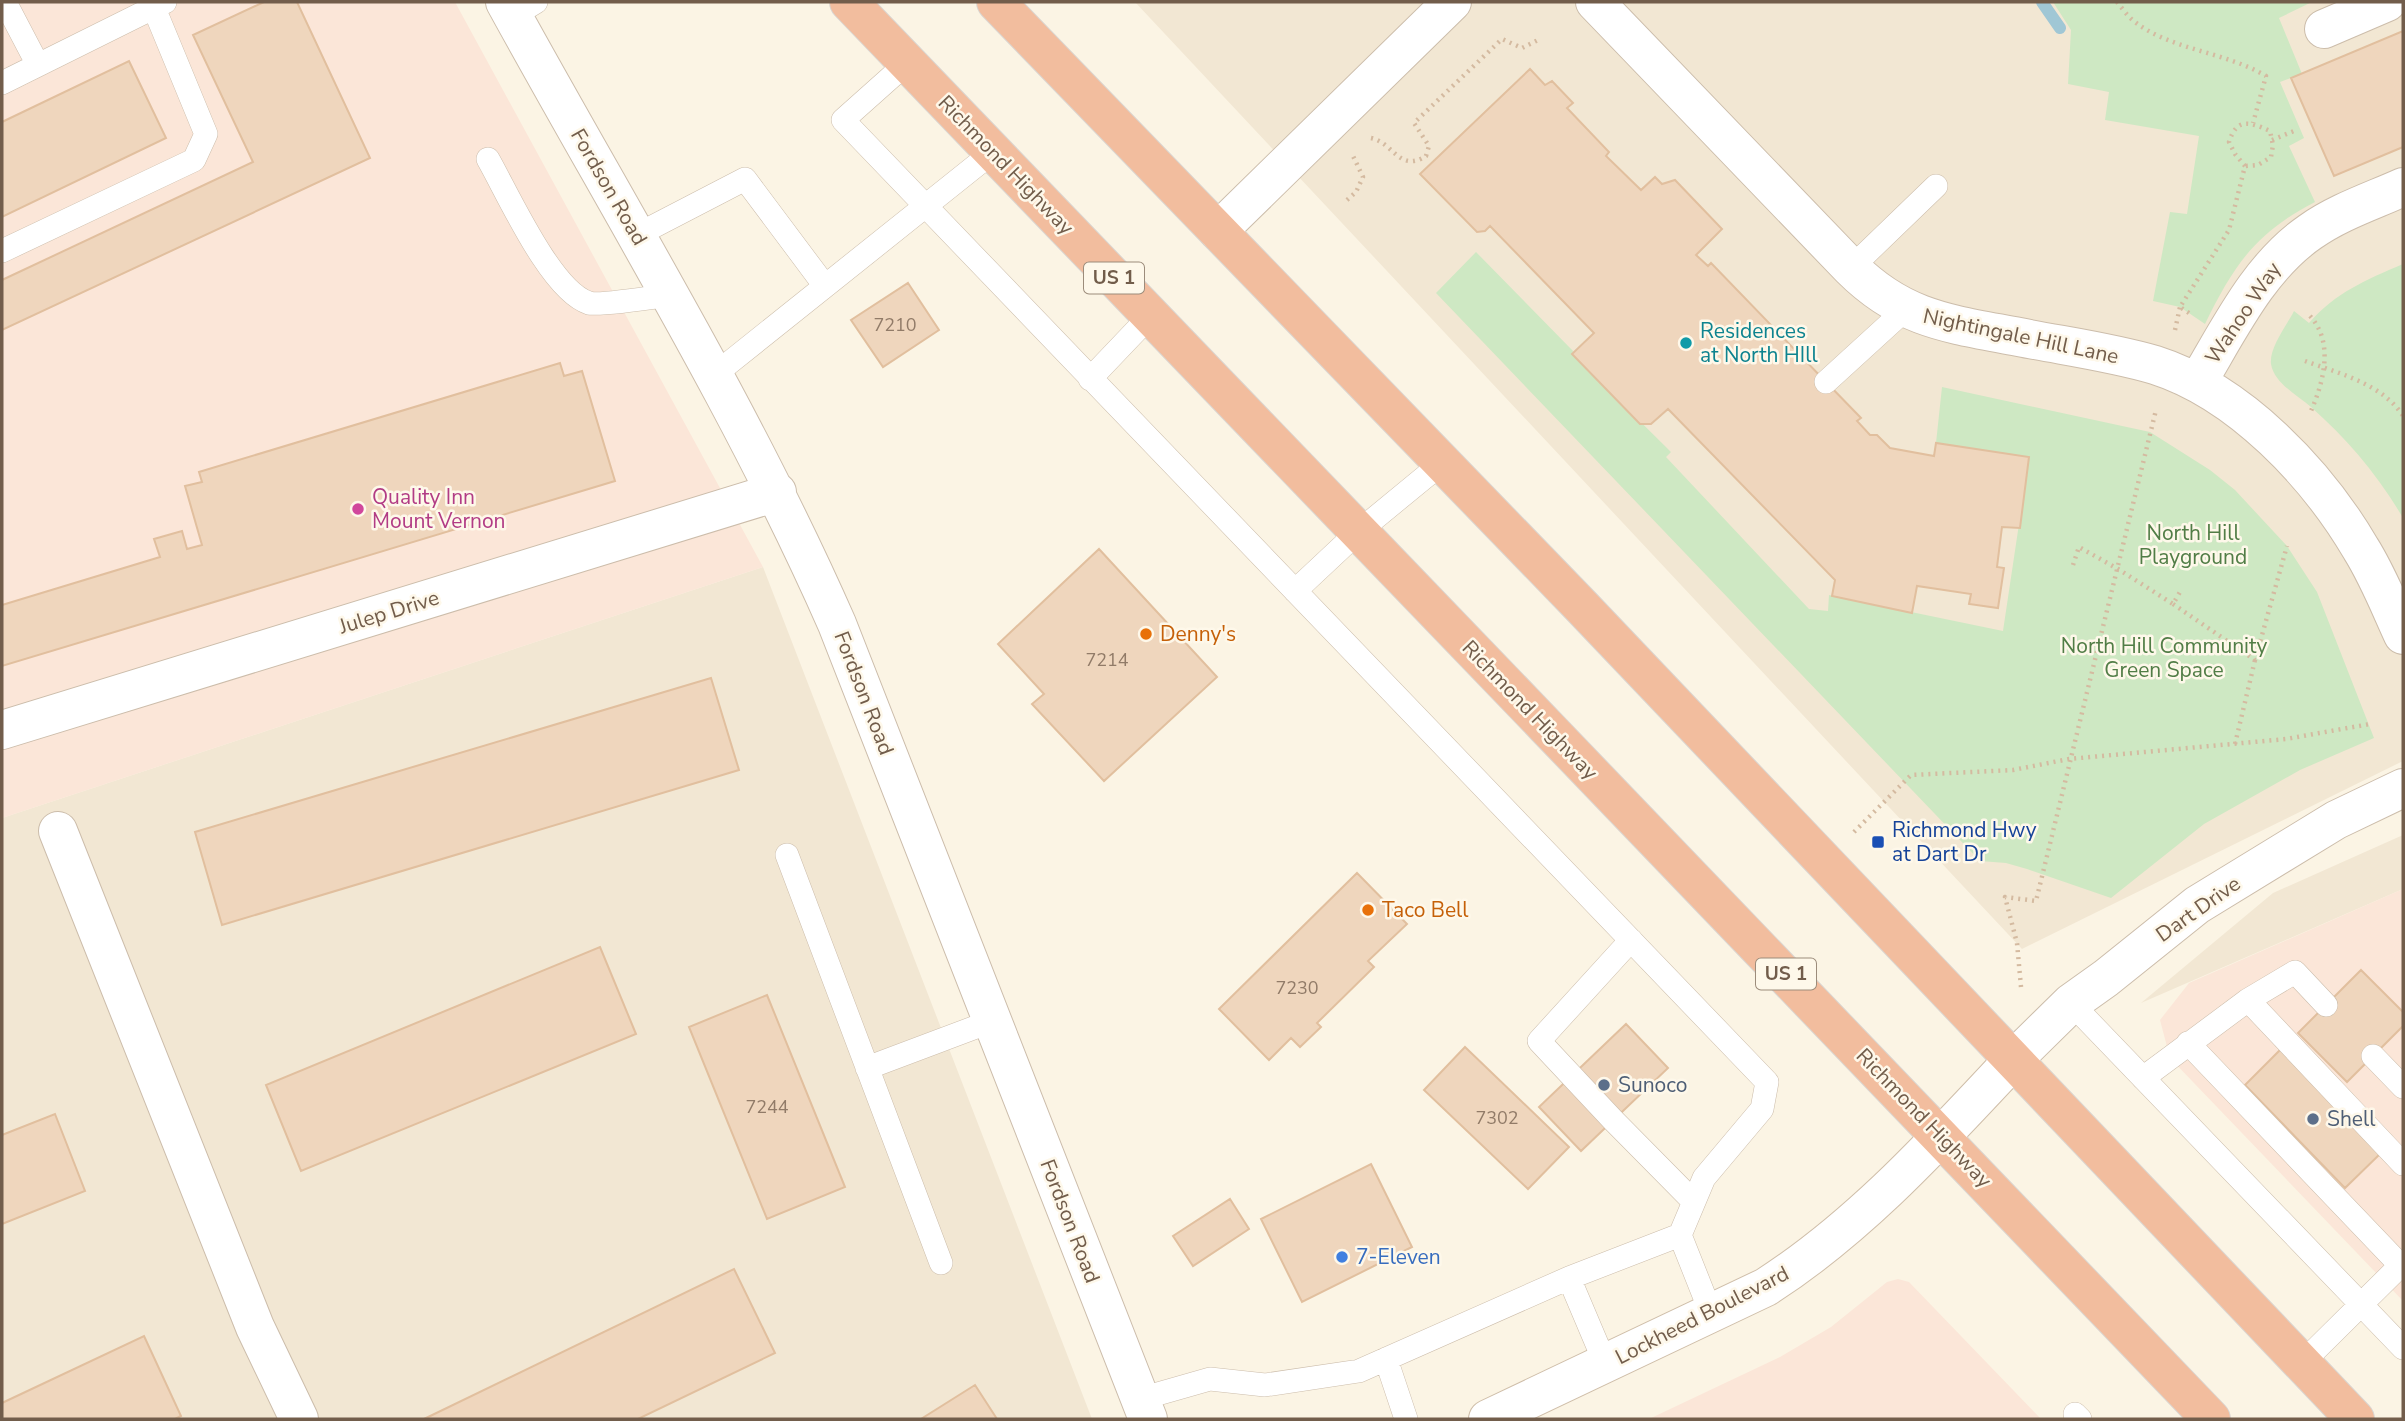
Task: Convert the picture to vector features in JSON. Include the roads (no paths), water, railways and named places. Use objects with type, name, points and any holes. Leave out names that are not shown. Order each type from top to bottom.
[{"type":"highway","name":"Richmond Highway","points":[[849,2],[1942,1136],[2211,1419]]},
{"type":"highway","points":[[996,2],[2014,1059],[2355,1419]]},
{"type":"street","points":[[1218,231],[1452,2]]},
{"type":"street","name":"Nightingale Hill Lane","points":[[1595,2],[1851,268],[1884,297],[1934,320],[2130,359],[2181,376],[2244,413],[2294,461],[2332,503],[2363,551],[2403,635]]},
{"type":"street","points":[[2324,29],[2386,2]]},
{"type":"street","name":"Fordson Road","points":[[518,7],[637,235],[777,492],[837,624],[1144,1409]]},
{"type":"street","name":"Wahoo Way","points":[[2181,376],[2225,337],[2255,287],[2290,247],[2312,230],[2403,187]]},
{"type":"street","name":"Julep Drive","points":[[2,730],[777,492]]},
{"type":"street","name":"Dart Drive","points":[[2014,1059],[2071,1003],[2197,905],[2336,820],[2403,788]]},
{"type":"street","points":[[58,831],[254,1327],[299,1419]]},
{"type":"street","name":"Lockheed Boulevard","points":[[1488,1419],[1766,1287],[1805,1262],[1840,1233],[1942,1136],[2014,1059]]},
{"type":"lane","points":[[5,2],[38,65]]},
{"type":"lane","points":[[2,83],[160,5],[206,134],[194,159],[2,251]]},
{"type":"lane","points":[[908,62],[843,120],[1768,1082],[1762,1109],[1704,1178],[1680,1235],[1711,1313]]},
{"type":"lane","points":[[714,375],[993,152]]},
{"type":"lane","points":[[488,159],[553,274],[573,293],[590,303],[670,295]]},
{"type":"lane","points":[[637,235],[745,179],[825,286]]},
{"type":"lane","points":[[1851,268],[1936,186]]},
{"type":"lane","points":[[1826,382],[1906,309]]},
{"type":"lane","points":[[1090,379],[1150,316]]},
{"type":"lane","points":[[1295,592],[1358,532],[1442,463]]},
{"type":"lane","points":[[787,855],[941,1263]]},
{"type":"lane","points":[[1631,940],[1539,1041],[1694,1202]]},
{"type":"lane","points":[[2143,1078],[2248,1000],[2295,972],[2326,1005]]},
{"type":"lane","points":[[2248,1000],[2403,1164]]},
{"type":"lane","points":[[2071,1003],[2403,1348]]},
{"type":"lane","points":[[867,1068],[992,1021]]},
{"type":"lane","points":[[2188,1043],[2402,1264],[2302,1363]]},
{"type":"lane","points":[[2373,1056],[2403,1087]]},
{"type":"lane","points":[[1144,1409],[1210,1379],[1265,1385],[1359,1371],[1569,1278],[1680,1235]]},
{"type":"lane","points":[[1569,1278],[1605,1363]]},
{"type":"lane","points":[[1387,1359],[1406,1419]]},
{"type":"waterway","points":[[2042,2],[2060,28]]},
{"type":"place","name":"Residences at North HIll","points":[[1686,343]]},
{"type":"place","name":"Quality Inn Mount Vernon","points":[[358,509]]},
{"type":"place","name":"Denny's","points":[[1146,634]]},
{"type":"place","name":"Richmond Hwy at Dart Dr","points":[[1878,842]]},
{"type":"place","name":"Taco Bell","points":[[1368,910]]},
{"type":"place","name":"Sunoco","points":[[1604,1085]]},
{"type":"place","name":"Shell","points":[[2313,1119]]},
{"type":"place","name":"7-Eleven","points":[[1342,1257]]},
{"type":"park label","name":"North Hill Playground","points":[[2193,545]]},
{"type":"park label","name":"North Hill Community Green Space","points":[[2164,658]]}]
